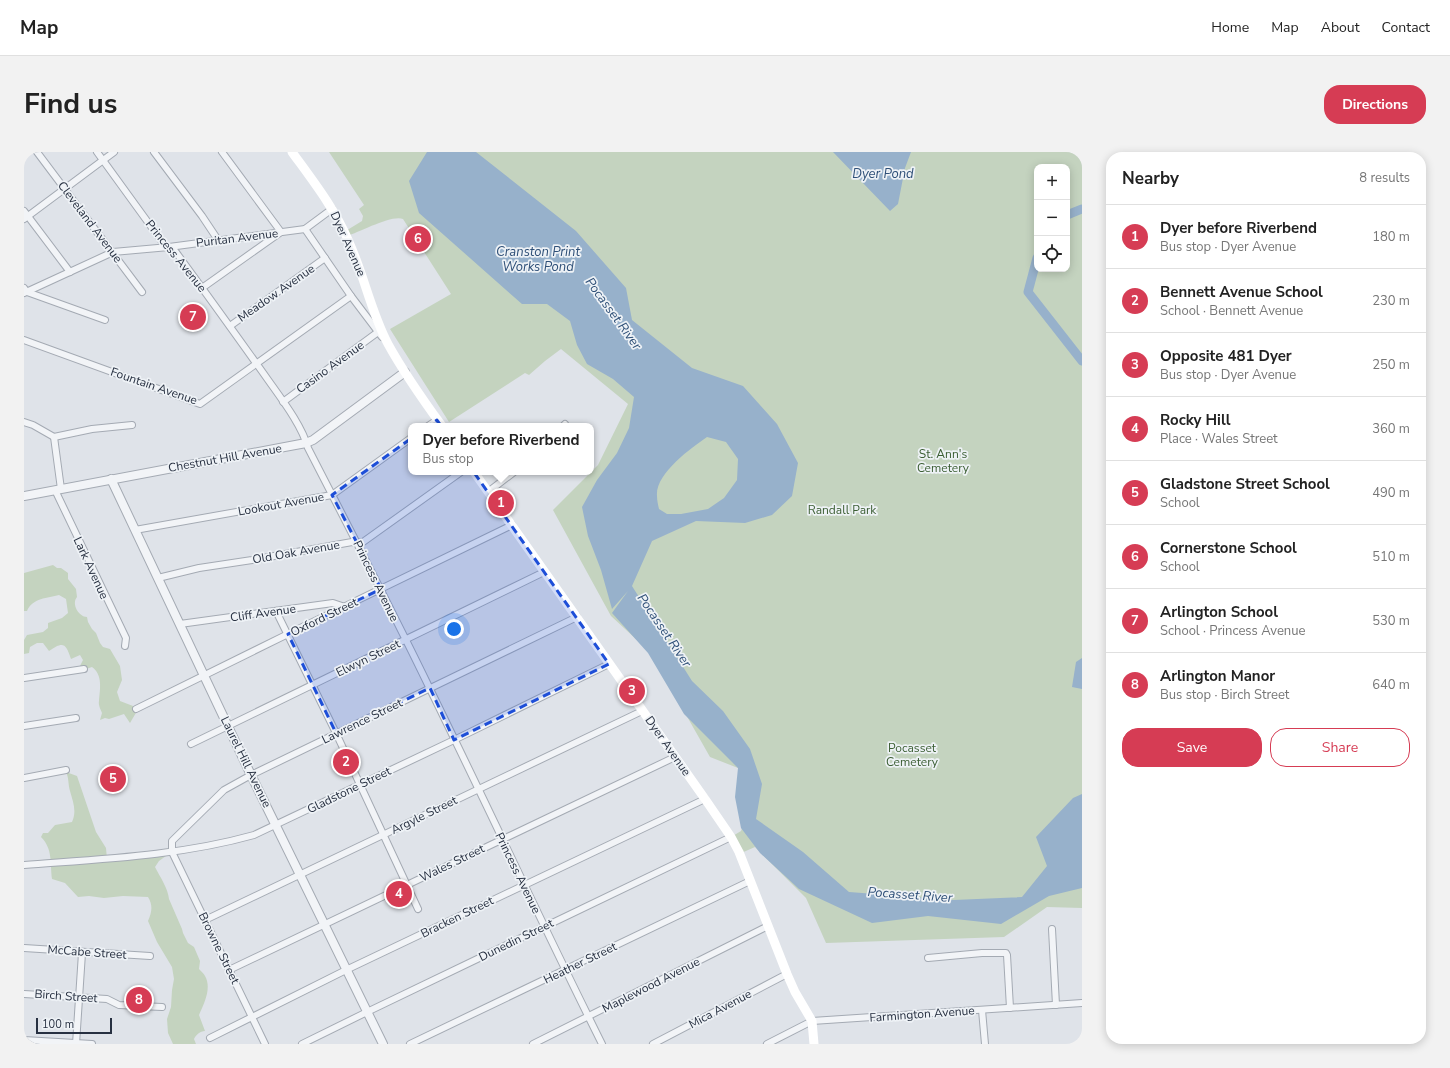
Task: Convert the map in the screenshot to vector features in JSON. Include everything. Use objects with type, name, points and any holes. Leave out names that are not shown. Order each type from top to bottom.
[{"type":"main road","name":"Dyer Avenue","points":[[292,152],[332,209],[350,242],[361,270],[377,320],[388,344],[439,423]]},
{"type":"main road","name":"Dyer Avenue","points":[[476,475],[731,837],[739,852],[787,974],[795,992],[812,1021],[814,1044]]},
{"type":"street","name":"Cleveland Avenue","points":[[37,152],[142,292]]},
{"type":"street","name":"Princess Avenue","points":[[97,152],[163,243],[175,251],[230,326],[283,402],[305,438],[308,448],[358,543],[430,688],[502,840],[602,1044]]},
{"type":"street","points":[[70,272],[25,215],[64,189],[114,152]]},
{"type":"street","points":[[154,152],[218,240]]},
{"type":"street","points":[[202,288],[281,232],[222,152]]},
{"type":"street","points":[[325,258],[305,229],[332,209]]},
{"type":"street","name":"Puritan Avenue","points":[[25,291],[113,252],[169,247],[305,229]]},
{"type":"street","name":"Meadow Avenue","points":[[230,326],[325,258],[351,296]]},
{"type":"street","points":[[25,291],[105,320]]},
{"type":"street","name":"Dyer Avenue","points":[[351,296],[388,344]]},
{"type":"street","name":"Fountain Avenue","points":[[24,340],[200,404],[351,296]]},
{"type":"street","name":"Casino Avenue","points":[[283,402],[378,332]]},
{"type":"street","name":"Chestnut Hill Avenue","points":[[24,496],[306,443],[313,440],[405,372]]},
{"type":"street","points":[[24,422],[33,425],[54,437],[92,429],[132,425]]},
{"type":"street","name":"Lark Avenue","points":[[54,437],[58,489],[126,638],[125,646]]},
{"type":"street","name":"Lookout Avenue","points":[[135,530],[332,495],[408,440]]},
{"type":"street","name":"Old Oak Avenue","points":[[158,578],[199,568],[352,542],[364,542],[456,475]]},
{"type":"street","points":[[488,492],[510,475]]},
{"type":"street","name":"Laurel Hill Avenue","points":[[110,479],[251,775],[383,1044]]},
{"type":"street","name":"Oxford Street","points":[[136,709],[512,525]]},
{"type":"street","name":"Elwyn Street","points":[[191,744],[544,572]]},
{"type":"street","name":"Cliff Avenue","points":[[180,624],[333,603],[345,607]]},
{"type":"street","points":[[276,611],[384,834],[418,909]]},
{"type":"street","name":"Lawrence Street","points":[[172,852],[172,841],[224,790],[251,775],[577,617]]},
{"type":"street","name":"Gladstone Street","points":[[24,865],[97,860],[172,852],[231,841],[254,835],[454,740],[609,664]]},
{"type":"street","points":[[24,678],[84,669]]},
{"type":"street","name":"Argyle Street","points":[[205,920],[642,710]]},
{"type":"street","points":[[24,726],[76,718]]},
{"type":"street","name":"Wales Street","points":[[229,970],[675,757]]},
{"type":"street","points":[[24,778],[66,770]]},
{"type":"street","name":"Bracken Street","points":[[210,1038],[346,970],[705,798]]},
{"type":"street","name":"Dunedin Street","points":[[302,1044],[731,837]]},
{"type":"street","name":"Browne Street","points":[[172,852],[265,1044]]},
{"type":"street","name":"Heather Street","points":[[410,1044],[750,881]]},
{"type":"street","name":"Maplewood Avenue","points":[[534,1044],[768,926]]},
{"type":"street","points":[[1052,929],[1056,1005]]},
{"type":"street","name":"McCabe Street","points":[[24,948],[82,953],[150,956]]},
{"type":"street","points":[[928,958],[997,952],[1007,954],[1010,1008]]},
{"type":"street","points":[[76,1043],[82,953]]},
{"type":"street","name":"Mica Avenue","points":[[653,1044],[787,974]]},
{"type":"street","name":"Birch Street","points":[[24,994],[107,999],[119,1004],[162,1007]]},
{"type":"street","name":"Farmington Avenue","points":[[767,1044],[812,1021],[1082,1003]]},
{"type":"street","points":[[982,1010],[985,1044]]},
{"type":"street","points":[[24,1040],[92,1044]]},
{"type":"highlighted area","points":[[437,420],[609,664],[454,740],[430,688],[336,733],[288,634],[381,589],[332,495]]},
{"type":"green space","name":"Randall Park","points":[[329,152],[1082,152],[1082,908],[1047,907],[1004,937],[826,943],[806,898],[755,847],[739,854],[731,837],[741,831],[742,828],[738,790],[738,768],[710,757],[651,653],[611,616],[553,510],[588,475],[594,475],[594,469],[598,465],[628,404],[561,349],[529,375],[525,373],[449,422],[390,329],[451,294],[403,219],[398,218],[384,221],[347,236],[344,232],[362,221],[363,216],[359,209],[364,205]]},
{"type":"green space","points":[[53,565],[68,573],[68,579],[76,589],[77,597],[75,600],[75,606],[77,610],[81,615],[87,617],[88,622],[96,633],[100,643],[103,647],[110,649],[120,666],[122,680],[117,692],[120,701],[133,706],[137,711],[130,723],[124,714],[109,719],[105,718],[100,720],[102,713],[99,704],[100,687],[98,674],[92,667],[80,671],[79,668],[83,660],[80,655],[71,659],[66,647],[63,645],[49,651],[43,643],[37,643],[30,647],[29,653],[24,654],[24,640],[27,635],[43,632],[48,628],[48,623],[62,618],[68,613],[66,599],[59,595],[36,601],[27,611],[24,611],[24,573]]},
{"type":"green space","points":[[66,772],[77,776],[96,832],[106,848],[107,859],[170,853],[159,861],[155,867],[165,887],[183,933],[188,943],[194,947],[200,961],[199,969],[205,976],[208,986],[199,1015],[205,1031],[200,1032],[194,1039],[196,1044],[173,1044],[168,1033],[167,1019],[171,1007],[174,979],[172,967],[157,942],[148,921],[151,903],[148,897],[78,897],[65,883],[52,879],[48,846],[41,837],[43,833],[48,833],[55,825],[72,822],[74,806]]},
{"type":"water","name":"Cranston Print Works Pond","points":[[427,152],[476,152],[576,231],[626,288],[632,320],[692,368],[743,386],[777,424],[798,463],[792,496],[772,515],[745,523],[696,521],[652,541],[632,586],[692,681],[723,711],[750,749],[762,784],[756,819],[803,852],[849,892],[954,900],[1022,897],[1047,866],[1036,837],[1073,798],[1082,794],[1082,888],[1049,896],[1001,924],[928,916],[872,923],[799,889],[760,853],[741,828],[735,797],[738,768],[684,714],[648,653],[612,613],[628,591],[612,609],[601,570],[588,536],[582,507],[597,480],[617,453],[629,428],[634,397],[613,379],[587,364],[577,345],[570,321],[547,304],[522,304],[419,213],[409,181]],"holes":[[[707,437],[726,442],[738,459],[737,480],[724,498],[708,509],[681,514],[667,514],[659,509],[657,498],[658,488],[662,479],[675,462]]]},
{"type":"water","name":"Dyer Pond","points":[[833,152],[911,152],[905,168],[898,204],[890,211]]},
{"type":"water","points":[[1082,658],[1082,689],[1072,687],[1076,662]]},
{"type":"waterway","name":"Pocasset River","points":[[1070,214],[1082,209]]},
{"type":"waterway","name":"Pocasset River","points":[[1034,269],[1028,292],[1082,361]]},
{"type":"place","name":"Cornerstone School","points":[[418,239]]},
{"type":"place","name":"Arlington School","points":[[193,317]]},
{"type":"place","name":"Dyer before Riverbend","points":[[501,503]]},
{"type":"place","name":"Opposite 481 Dyer","points":[[632,691]]},
{"type":"place","name":"Bennett Avenue School","points":[[346,762]]},
{"type":"place","name":"Gladstone Street School","points":[[113,779]]},
{"type":"place","name":"Rocky Hill","points":[[399,894]]},
{"type":"place","name":"Arlington Manor","points":[[139,1000]]},
{"type":"park label","name":"St. Ann's Cemetery","points":[[943,461]]},
{"type":"park label","name":"Pocasset Cemetery","points":[[912,755]]}]
